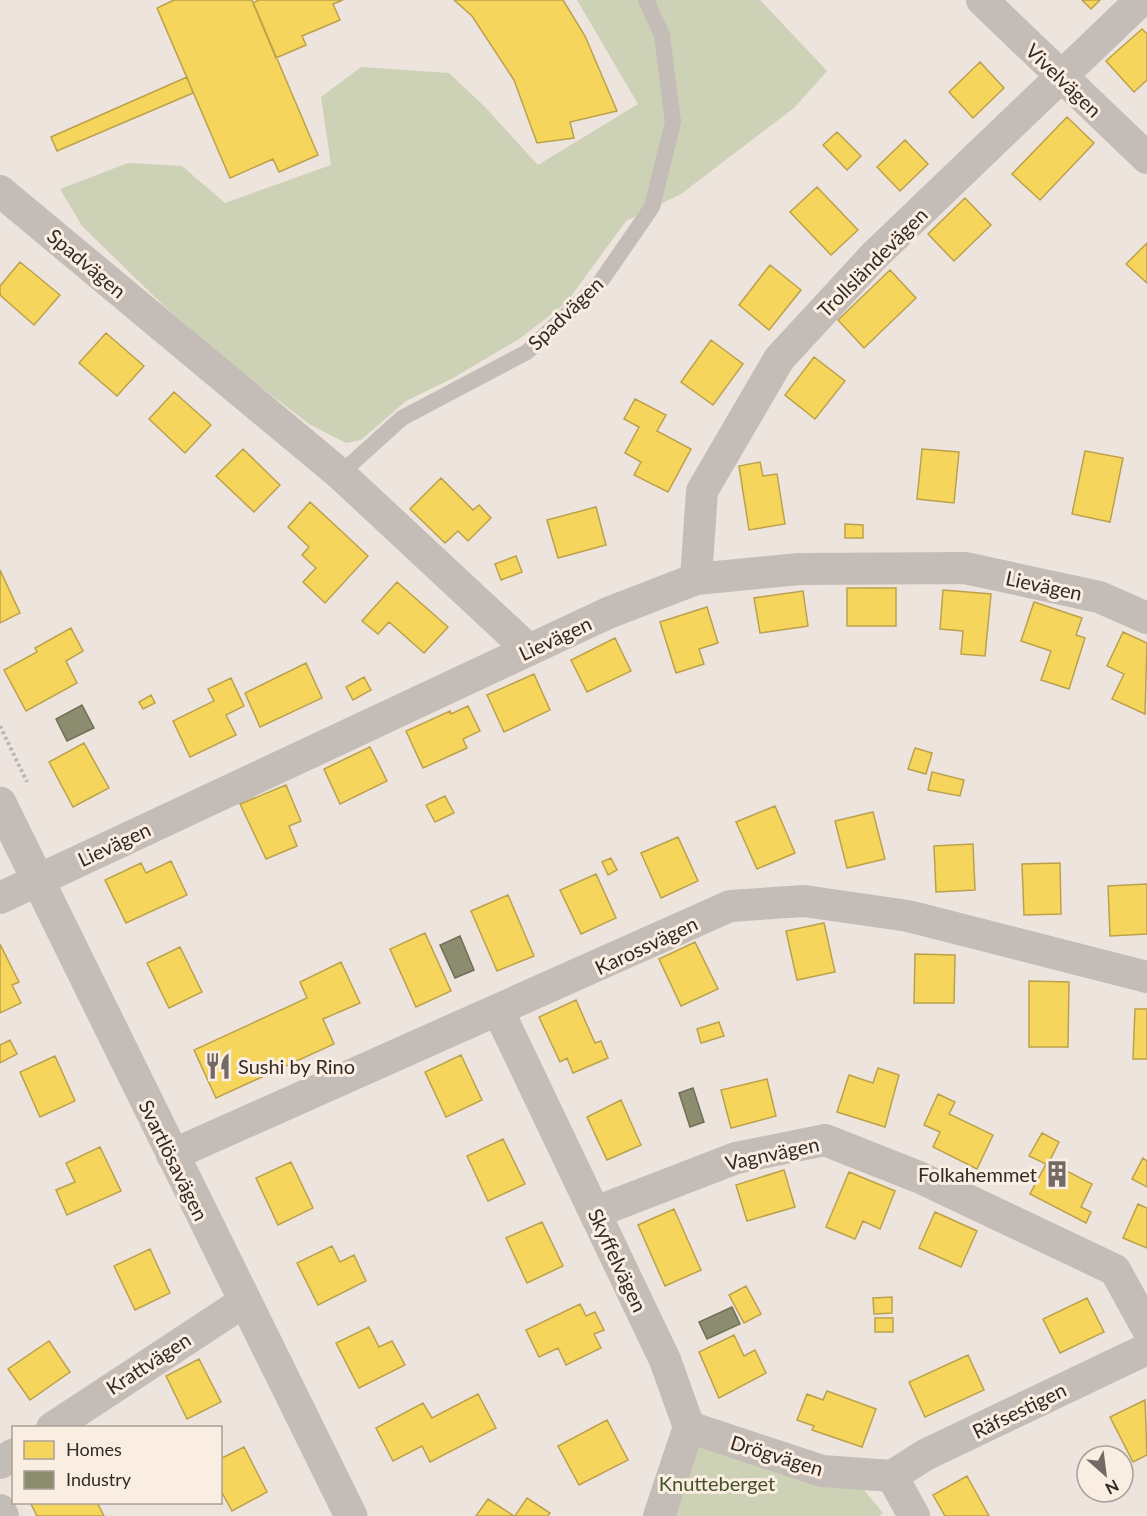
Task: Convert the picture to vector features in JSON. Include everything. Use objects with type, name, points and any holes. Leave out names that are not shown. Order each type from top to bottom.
[{"type":"street","name":"Vivelvägen","points":[[982,0],[1147,158]]},
{"type":"street","name":"Trollsländevägen","points":[[696,579],[702,491],[779,359],[874,256],[1141,0]]},
{"type":"street","name":"Spadvägen","points":[[0,191],[340,474],[529,650]]},
{"type":"street","name":"Lievägen","points":[[0,898],[608,613],[696,579],[799,569],[965,567],[1099,597],[1147,618]]},
{"type":"street","name":"Svartlösavägen","points":[[0,803],[351,1516]]},
{"type":"street","name":"Karossvägen","points":[[172,1155],[499,1012],[730,906],[804,901],[908,916],[1147,977]]},
{"type":"street","name":"Skyffelvägen","points":[[499,1012],[597,1212],[665,1360],[689,1427]]},
{"type":"street","name":"Vagnvägen","points":[[597,1212],[736,1158],[825,1140],[921,1178],[1115,1270],[1147,1329]]},
{"type":"street","name":"Krattvägen","points":[[55,1426],[245,1301]]},
{"type":"street","name":"Räfsestigen","points":[[892,1476],[925,1455],[1147,1349]]},
{"type":"street","name":"Drögvägen","points":[[689,1427],[822,1471],[892,1476]]},
{"type":"street","points":[[659,1516],[689,1427]]},
{"type":"street","points":[[892,1476],[914,1516]]},
{"type":"street","points":[[0,1510],[3,1516]]},
{"type":"lane","name":"Spadvägen","points":[[340,474],[402,418],[527,352],[599,284],[652,207],[673,122],[662,35],[646,0]]},
{"type":"green space","points":[[577,0],[760,0],[827,71],[794,108],[681,194],[626,221],[566,303],[519,339],[453,378],[406,401],[361,440],[346,443],[309,424],[232,365],[164,306],[82,226],[60,189],[128,163],[182,166],[225,203],[331,165],[321,97],[361,67],[449,73],[485,107],[538,165],[638,104]]},
{"type":"green space","name":"Knutteberget","points":[[707,1442],[740,1455],[864,1490],[883,1513],[879,1516],[674,1516],[690,1455]]},
{"type":"building: Homes","points":[[174,0],[252,0],[318,155],[279,172],[273,159],[230,178],[157,8]]},
{"type":"building: Homes","points":[[259,0],[343,0],[333,4],[340,20],[302,36],[306,45],[276,58],[253,3]]},
{"type":"building: Homes","points":[[454,0],[563,0],[585,36],[617,111],[570,122],[574,138],[537,143],[514,80],[472,16]]},
{"type":"building: Homes","points":[[1082,0],[1100,0],[1091,9]]},
{"type":"building: Homes","points":[[1142,29],[1147,34],[1147,80],[1134,92],[1106,61]]},
{"type":"building: Homes","points":[[980,62],[1004,88],[973,118],[949,92]]},
{"type":"building: Homes","points":[[187,77],[193,93],[57,151],[51,137]]},
{"type":"building: Homes","points":[[1067,117],[1094,143],[1040,200],[1012,174]]},
{"type":"building: Homes","points":[[837,132],[861,156],[847,170],[823,145]]},
{"type":"building: Homes","points":[[905,140],[928,164],[900,191],[877,167]]},
{"type":"building: Homes","points":[[817,187],[858,230],[831,255],[790,212]]},
{"type":"building: Homes","points":[[965,198],[991,225],[954,261],[928,234]]},
{"type":"building: Homes","points":[[1147,243],[1147,283],[1126,264]]},
{"type":"building: Homes","points":[[20,262],[60,295],[34,325],[0,295],[0,286]]},
{"type":"building: Homes","points":[[770,265],[801,290],[769,330],[739,305]]},
{"type":"building: Homes","points":[[890,270],[916,298],[864,348],[838,320]]},
{"type":"building: Homes","points":[[106,333],[144,366],[117,396],[79,363]]},
{"type":"building: Homes","points":[[711,340],[743,364],[713,405],[681,382]]},
{"type":"building: Homes","points":[[814,357],[845,381],[815,419],[785,395]]},
{"type":"building: Homes","points":[[174,392],[211,425],[185,453],[149,419]]},
{"type":"building: Homes","points":[[635,399],[666,415],[657,431],[691,449],[668,492],[634,475],[641,462],[625,453],[639,427],[624,419]]},
{"type":"building: Homes","points":[[243,449],[280,485],[254,512],[216,476]]},
{"type":"building: Homes","points":[[922,449],[959,452],[954,503],[917,499]]},
{"type":"building: Homes","points":[[1085,451],[1123,458],[1110,522],[1072,514]]},
{"type":"building: Homes","points":[[760,462],[763,476],[777,474],[785,524],[749,530],[739,466]]},
{"type":"building: Homes","points":[[441,478],[473,510],[479,505],[491,518],[468,541],[458,531],[445,543],[410,509]]},
{"type":"building: Homes","points":[[310,502],[368,556],[325,603],[303,582],[316,568],[302,555],[309,547],[288,527]]},
{"type":"building: Homes","points":[[596,507],[606,545],[558,558],[547,520]]},
{"type":"building: Homes","points":[[845,524],[863,525],[863,538],[845,538]]},
{"type":"building: Homes","points":[[516,556],[522,572],[501,580],[495,564]]},
{"type":"building: Homes","points":[[0,570],[20,613],[0,623]]},
{"type":"building: Homes","points":[[397,582],[448,627],[424,653],[389,622],[378,634],[362,621]]},
{"type":"building: Homes","points":[[847,588],[896,588],[896,626],[847,626]]},
{"type":"building: Homes","points":[[943,590],[991,594],[985,656],[961,654],[963,631],[940,629]]},
{"type":"building: Homes","points":[[803,591],[808,626],[760,633],[754,598]]},
{"type":"building: Homes","points":[[1034,602],[1082,618],[1076,635],[1085,638],[1069,689],[1041,680],[1051,651],[1021,641]]},
{"type":"building: Homes","points":[[707,607],[718,643],[699,649],[704,664],[676,673],[660,622]]},
{"type":"building: Homes","points":[[71,628],[83,651],[66,661],[77,683],[26,711],[4,670],[37,652],[35,648]]},
{"type":"building: Homes","points":[[1123,632],[1147,643],[1145,714],[1112,699],[1124,674],[1107,666]]},
{"type":"building: Homes","points":[[615,638],[631,671],[587,692],[571,660]]},
{"type":"building: Homes","points":[[306,663],[322,698],[260,727],[245,693]]},
{"type":"building: Homes","points":[[534,674],[550,710],[504,732],[487,695]]},
{"type":"building: Homes","points":[[364,677],[371,690],[353,700],[346,687]]},
{"type":"building: Homes","points":[[231,678],[244,706],[226,715],[236,735],[190,757],[173,721],[214,701],[208,689]]},
{"type":"building: Homes","points":[[151,695],[155,703],[143,709],[139,702]]},
{"type":"building: Homes","points":[[468,706],[480,731],[463,739],[467,748],[423,768],[406,731],[450,711],[451,714]]},
{"type":"building: Homes","points":[[84,743],[109,788],[73,807],[49,762]]},
{"type":"building: Homes","points":[[370,747],[387,781],[340,804],[324,769]]},
{"type":"building: Homes","points":[[915,748],[932,753],[926,774],[908,769]]},
{"type":"building: Homes","points":[[932,772],[964,780],[960,796],[928,790]]},
{"type":"building: Homes","points":[[286,785],[301,821],[289,826],[297,846],[266,859],[240,804]]},
{"type":"building: Homes","points":[[445,796],[454,813],[435,822],[426,805]]},
{"type":"building: Homes","points":[[775,806],[795,853],[757,869],[736,822]]},
{"type":"building: Homes","points":[[873,812],[885,859],[847,868],[835,821]]},
{"type":"building: Homes","points":[[678,837],[698,881],[661,898],[641,853]]},
{"type":"building: Homes","points":[[973,844],[975,890],[936,892],[934,846]]},
{"type":"building: Homes","points":[[611,858],[617,870],[608,875],[602,862]]},
{"type":"building: Homes","points":[[171,861],[187,895],[126,923],[105,880],[141,863],[146,873]]},
{"type":"building: Homes","points":[[1060,863],[1061,914],[1024,915],[1022,864]]},
{"type":"building: Homes","points":[[596,874],[616,918],[581,934],[560,890]]},
{"type":"building: Homes","points":[[1147,884],[1147,934],[1110,936],[1108,886]]},
{"type":"building: Homes","points":[[508,895],[534,956],[497,971],[471,911]]},
{"type":"building: Homes","points":[[824,923],[835,972],[797,980],[786,931]]},
{"type":"building: Homes","points":[[425,933],[451,991],[416,1007],[390,949]]},
{"type":"building: Homes","points":[[695,942],[718,989],[681,1006],[659,959]]},
{"type":"building: Homes","points":[[0,944],[19,982],[12,985],[21,1003],[0,1013]]},
{"type":"building: Homes","points":[[180,947],[202,992],[169,1008],[147,963]]},
{"type":"building: Homes","points":[[915,954],[955,955],[954,1003],[914,1003]]},
{"type":"building: Homes","points":[[341,962],[360,1003],[323,1019],[334,1044],[216,1098],[194,1050],[307,998],[300,982]]},
{"type":"building: Homes","points":[[1029,981],[1069,982],[1068,1047],[1029,1047]]},
{"type":"building: Homes","points":[[576,1000],[595,1043],[601,1041],[608,1058],[573,1073],[567,1058],[560,1062],[539,1017]]},
{"type":"building: Homes","points":[[1135,1009],[1147,1009],[1147,1059],[1133,1059]]},
{"type":"building: Homes","points":[[719,1022],[724,1036],[701,1043],[697,1029]]},
{"type":"building: Homes","points":[[10,1040],[17,1054],[0,1063],[0,1045]]},
{"type":"building: Homes","points":[[461,1055],[482,1100],[446,1117],[425,1072]]},
{"type":"building: Homes","points":[[55,1056],[75,1101],[40,1117],[20,1072]]},
{"type":"building: Homes","points":[[878,1068],[899,1075],[885,1127],[837,1112],[849,1075],[873,1083]]},
{"type":"building: Homes","points":[[767,1079],[776,1116],[731,1128],[721,1090]]},
{"type":"building: Homes","points":[[938,1094],[955,1102],[949,1114],[993,1135],[977,1169],[933,1147],[940,1132],[924,1125]]},
{"type":"building: Homes","points":[[621,1100],[641,1145],[607,1160],[587,1117]]},
{"type":"building: Homes","name":"Folkahemmet","points":[[1042,1133],[1059,1142],[1049,1162],[1092,1184],[1081,1207],[1091,1212],[1086,1223],[1030,1194],[1046,1164],[1029,1156]]},
{"type":"building: Homes","points":[[503,1139],[525,1184],[488,1201],[467,1156]]},
{"type":"building: Homes","points":[[100,1147],[121,1191],[67,1215],[56,1190],[75,1182],[66,1163]]},
{"type":"building: Homes","points":[[1143,1158],[1147,1161],[1147,1187],[1132,1179]]},
{"type":"building: Homes","points":[[291,1162],[313,1208],[278,1225],[256,1178]]},
{"type":"building: Homes","points":[[784,1170],[795,1207],[747,1221],[736,1185]]},
{"type":"building: Homes","points":[[849,1172],[895,1191],[880,1229],[863,1221],[855,1239],[826,1227]]},
{"type":"building: Homes","points":[[1138,1204],[1147,1208],[1147,1248],[1123,1238]]},
{"type":"building: Homes","points":[[674,1209],[701,1270],[665,1286],[638,1225]]},
{"type":"building: Homes","points":[[935,1212],[977,1231],[961,1267],[919,1248]]},
{"type":"building: Homes","points":[[542,1222],[563,1266],[527,1283],[506,1238]]},
{"type":"building: Homes","points":[[332,1246],[340,1262],[354,1255],[366,1281],[318,1305],[297,1263]]},
{"type":"building: Homes","points":[[150,1249],[170,1293],[135,1310],[114,1266]]},
{"type":"building: Homes","points":[[746,1286],[761,1314],[744,1323],[729,1295]]},
{"type":"building: Homes","points":[[892,1297],[892,1313],[874,1314],[873,1298]]},
{"type":"building: Homes","points":[[1087,1298],[1104,1332],[1060,1353],[1043,1319]]},
{"type":"building: Homes","points":[[580,1304],[586,1316],[595,1312],[604,1330],[594,1334],[601,1348],[566,1365],[558,1348],[539,1357],[526,1330]]},
{"type":"building: Homes","points":[[875,1318],[893,1318],[893,1332],[875,1332]]},
{"type":"building: Homes","points":[[369,1327],[379,1347],[392,1341],[405,1365],[359,1388],[336,1343]]},
{"type":"building: Homes","points":[[734,1335],[744,1356],[755,1350],[766,1373],[719,1398],[699,1352]]},
{"type":"building: Homes","points":[[49,1341],[70,1372],[30,1400],[8,1369]]},
{"type":"building: Homes","points":[[968,1355],[984,1390],[925,1417],[909,1382]]},
{"type":"building: Homes","points":[[199,1359],[221,1402],[187,1419],[166,1376]]},
{"type":"building: Homes","points":[[827,1391],[876,1409],[862,1447],[812,1430],[814,1426],[797,1420],[807,1394],[823,1400]]},
{"type":"building: Homes","points":[[478,1394],[496,1428],[430,1462],[422,1446],[393,1461],[376,1428],[423,1403],[432,1418]]},
{"type":"building: Homes","points":[[1145,1400],[1147,1455],[1135,1461],[1135,1444],[1124,1444],[1110,1417]]},
{"type":"building: Homes","points":[[607,1420],[628,1460],[579,1485],[558,1446]]},
{"type":"building: Homes","points":[[244,1447],[267,1492],[232,1511],[222,1493],[222,1458]]},
{"type":"building: Homes","points":[[967,1476],[989,1516],[945,1516],[933,1495]]},
{"type":"building: Homes","points":[[527,1498],[550,1513],[548,1516],[515,1516]]},
{"type":"building: Homes","points":[[488,1499],[514,1516],[476,1516]]},
{"type":"building: Homes","points":[[31,1504],[98,1504],[104,1516],[37,1516]]},
{"type":"building: Industry","points":[[82,705],[94,728],[67,741],[56,719]]},
{"type":"building: Industry","points":[[460,936],[474,970],[455,978],[440,945]]},
{"type":"building: Industry","points":[[693,1088],[704,1122],[690,1127],[679,1093]]},
{"type":"building: Industry","points":[[732,1307],[740,1324],[707,1339],[699,1322]]},
{"type":"place","name":"Sushi by Rino","points":[[218,1066]]},
{"type":"place","name":"Folkahemmet","points":[[1057,1174]]}]
